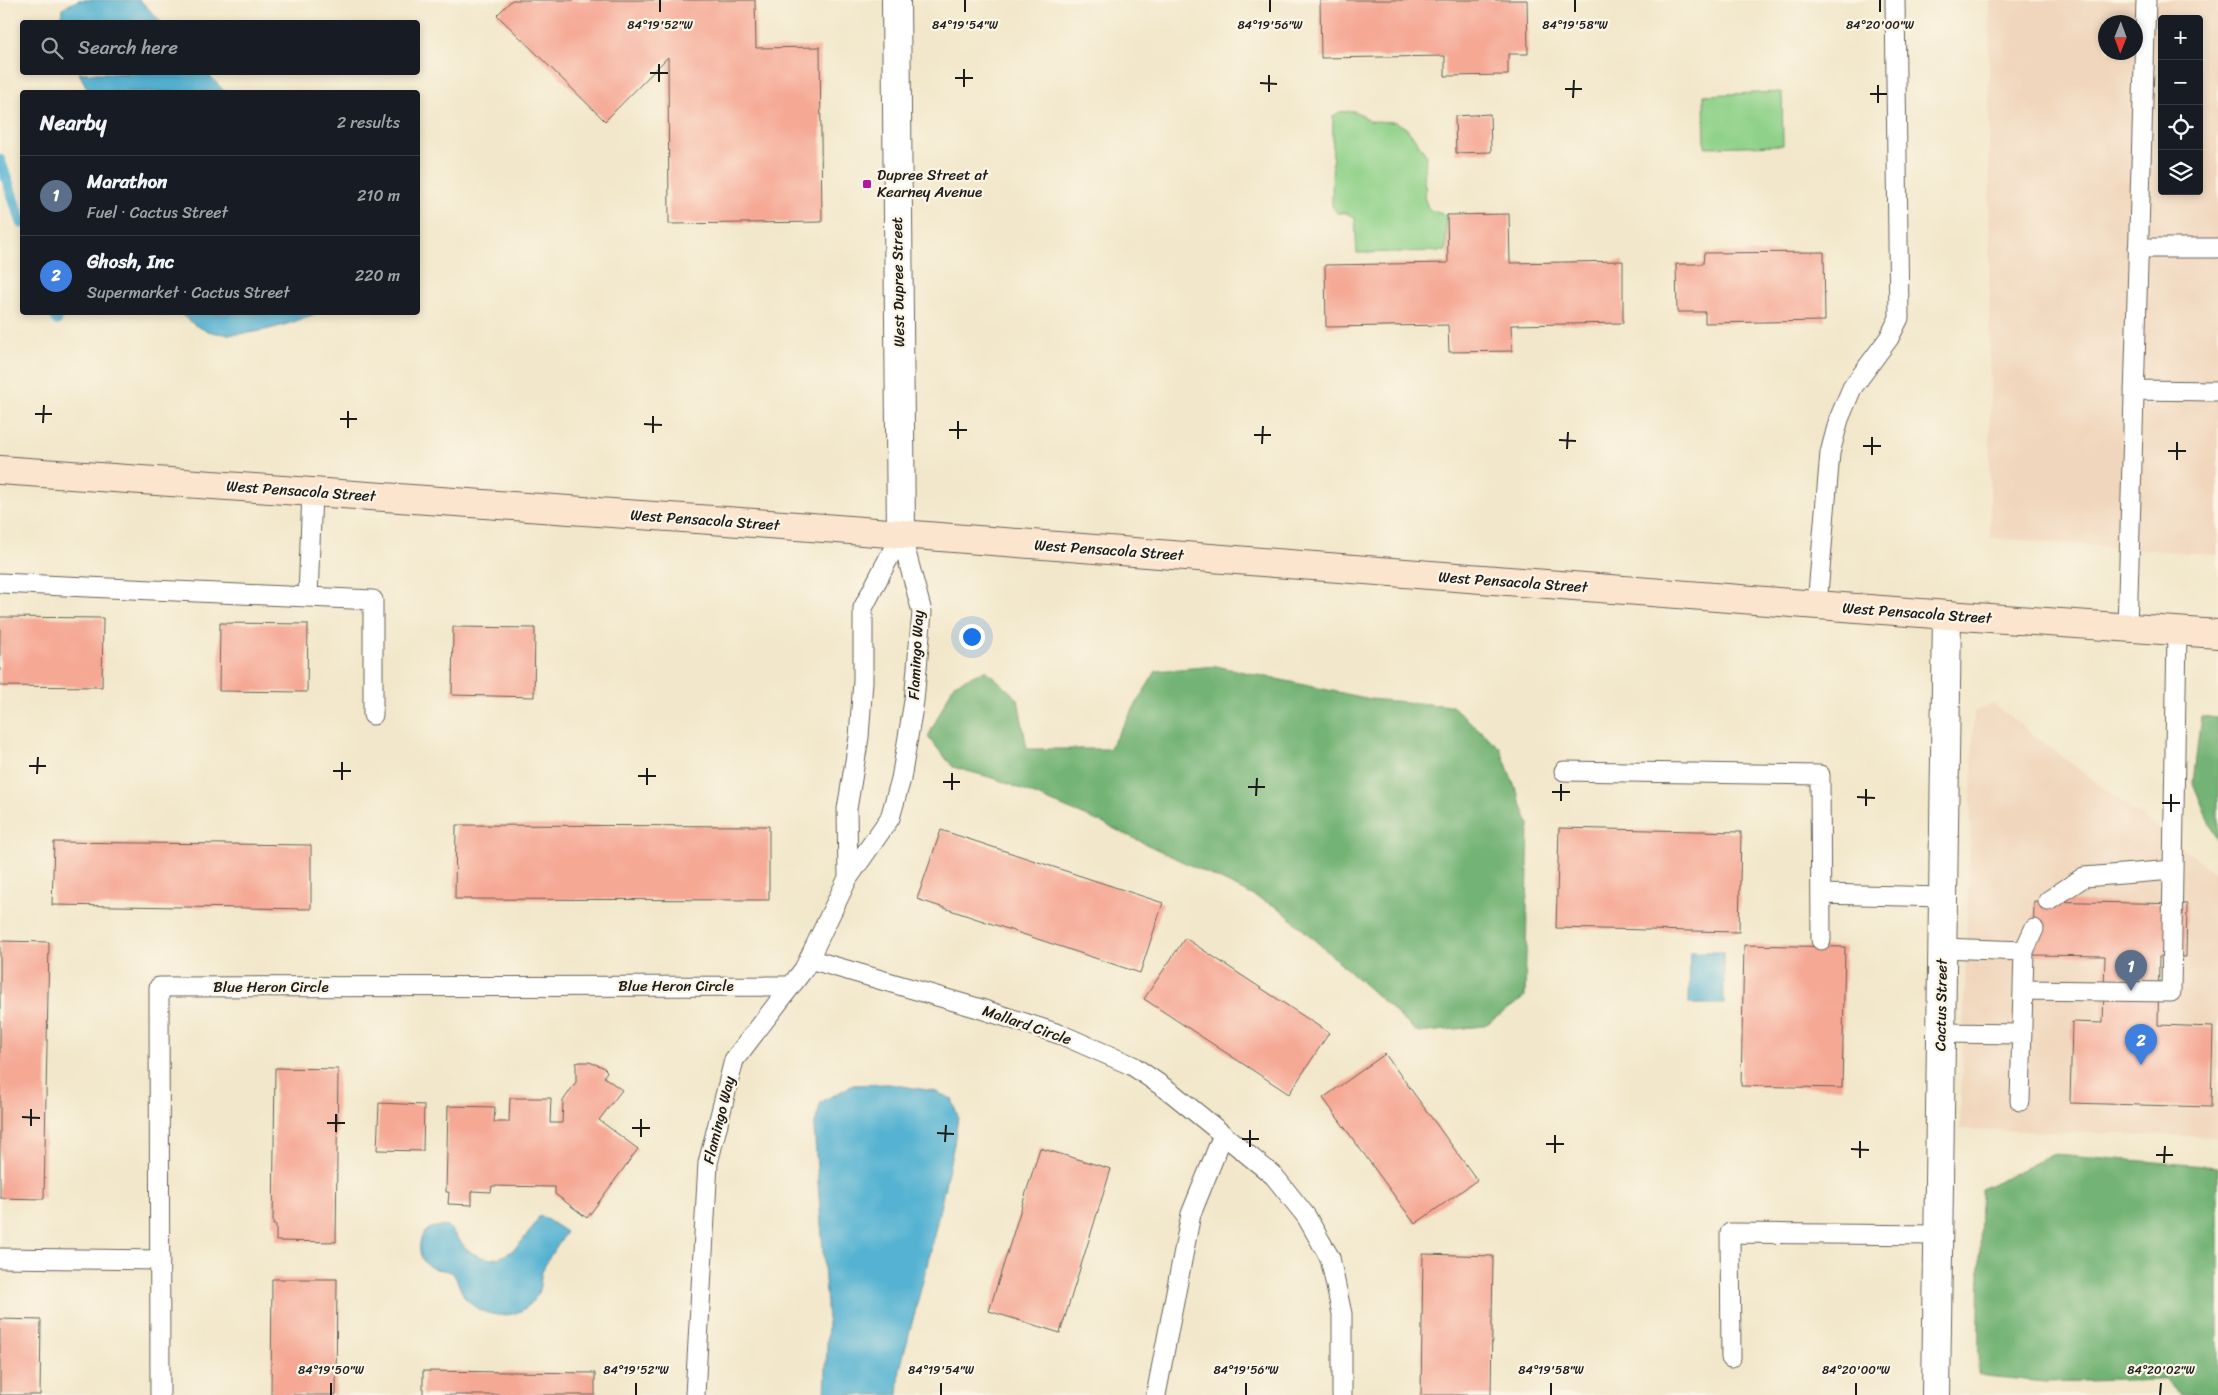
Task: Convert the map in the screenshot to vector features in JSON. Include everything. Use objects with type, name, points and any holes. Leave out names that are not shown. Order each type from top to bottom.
[{"type":"main road","name":"West Pensacola Street","points":[[0,470],[901,534],[1947,615],[2218,634]]},
{"type":"street","name":"West Dupree Street","points":[[896,0],[901,534]]},
{"type":"street","name":"Cactus Street","points":[[1936,1395],[1947,615]]},
{"type":"lane","points":[[1816,605],[1830,453],[1839,419],[1852,388],[1889,338],[1899,318],[1895,0]]},
{"type":"lane","points":[[2127,628],[2146,0]]},
{"type":"lane","points":[[2138,248],[2218,248]]},
{"type":"lane","points":[[2134,390],[2218,391]]},
{"type":"lane","points":[[308,597],[312,492]]},
{"type":"lane","name":"Flamingo Way","points":[[848,878],[847,809],[859,736],[863,608],[901,534]]},
{"type":"lane","name":"Flamingo Way","points":[[695,1395],[708,1163],[734,1060],[791,986],[809,959],[848,878],[890,818],[901,779],[914,701],[922,612],[901,534]]},
{"type":"lane","points":[[0,582],[373,600],[373,715]]},
{"type":"lane","points":[[2023,990],[2171,992],[2177,631]]},
{"type":"lane","points":[[1564,771],[1820,776],[1821,940]]},
{"type":"lane","points":[[2048,901],[2084,877],[2173,870]]},
{"type":"lane","points":[[1821,894],[1942,897]]},
{"type":"lane","points":[[2020,1101],[2024,951],[2034,929]]},
{"type":"lane","points":[[1942,948],[2024,951]]},
{"type":"lane","name":"Mallard Circle","points":[[809,959],[978,1008],[1079,1043],[1133,1066],[1172,1093],[1274,1176],[1306,1216],[1330,1258],[1342,1314],[1342,1395]]},
{"type":"lane","name":"Blue Heron Circle","points":[[160,1395],[159,987],[791,986]]},
{"type":"lane","points":[[1941,1033],[2022,1034]]},
{"type":"lane","points":[[1156,1395],[1191,1214],[1223,1135]]},
{"type":"lane","points":[[1731,1358],[1730,1233],[1938,1236]]},
{"type":"lane","points":[[0,1258],[160,1260]]},
{"type":"shaded area","points":[[1989,0],[2218,0],[2218,555],[1990,538]]},
{"type":"shaded area","points":[[1993,704],[2218,875],[2218,1137],[1960,1129],[1974,712]]},
{"type":"green space","points":[[1782,92],[1783,145],[1705,147],[1704,95]]},
{"type":"green space","points":[[1353,111],[1363,115],[1368,121],[1396,122],[1406,128],[1426,155],[1424,182],[1426,190],[1424,197],[1429,210],[1446,215],[1446,251],[1357,253],[1355,218],[1346,213],[1337,213],[1332,206],[1333,116],[1340,112]]},
{"type":"green space","points":[[1216,666],[1370,699],[1452,706],[1500,748],[1529,824],[1525,997],[1484,1026],[1418,1033],[1279,908],[1100,822],[996,779],[953,767],[928,737],[954,684],[986,670],[1018,699],[1027,749],[1109,749],[1156,671]]},
{"type":"green space","points":[[2201,716],[2218,718],[2218,844],[2193,783]]},
{"type":"green space","points":[[2054,1154],[2218,1167],[2218,1395],[2182,1395],[2164,1379],[2044,1382],[1978,1375],[1981,1189]]},
{"type":"water","points":[[79,0],[140,0],[159,20],[61,20],[62,8]]},
{"type":"water","points":[[80,75],[209,75],[223,90],[88,90]]},
{"type":"water","points":[[182,315],[311,315],[273,328],[240,334],[223,334],[208,331],[195,325]]},
{"type":"water","points":[[1690,952],[1724,952],[1724,1004],[1689,1004]]},
{"type":"water","points":[[889,1084],[934,1091],[952,1099],[958,1117],[954,1144],[930,1254],[900,1369],[898,1395],[825,1395],[828,1321],[814,1127],[821,1102],[853,1085]]},
{"type":"water","points":[[540,1215],[566,1232],[544,1267],[537,1295],[531,1304],[514,1314],[494,1315],[475,1307],[465,1297],[453,1273],[430,1267],[422,1259],[420,1241],[426,1231],[433,1227],[447,1226],[471,1252],[483,1257],[493,1258],[503,1256],[520,1243]]},
{"type":"building","points":[[512,0],[755,0],[756,48],[820,47],[822,222],[669,224],[668,57],[605,121],[497,15]]},
{"type":"building","points":[[1320,0],[1527,0],[1528,54],[1508,54],[1508,75],[1445,76],[1445,56],[1321,58]]},
{"type":"building","points":[[1490,114],[1491,152],[1456,153],[1455,116]]},
{"type":"building","points":[[1509,214],[1510,263],[1623,261],[1623,323],[1511,325],[1512,351],[1449,352],[1448,325],[1326,327],[1325,265],[1448,263],[1447,215]]},
{"type":"building","points":[[1824,252],[1825,321],[1705,323],[1705,312],[1677,312],[1676,264],[1703,264],[1704,253]]},
{"type":"building","points":[[0,617],[103,618],[102,687],[0,686]]},
{"type":"building","points":[[220,623],[308,624],[307,692],[219,691]]},
{"type":"building","points":[[453,627],[535,628],[534,697],[452,695]]},
{"type":"building","points":[[456,825],[769,826],[769,900],[455,899]]},
{"type":"building","points":[[1559,828],[1741,832],[1739,932],[1556,928]]},
{"type":"building","points":[[941,830],[1163,903],[1140,973],[917,899]]},
{"type":"building","points":[[54,842],[311,845],[311,909],[52,905]]},
{"type":"building","points":[[2034,901],[2187,904],[2186,957],[2159,957],[2158,1025],[2213,1027],[2211,1107],[2070,1103],[2072,1022],[2103,1023],[2105,956],[2033,955]]},
{"type":"building","points":[[1185,938],[1329,1033],[1289,1094],[1144,999]]},
{"type":"building","points":[[0,941],[49,942],[44,1199],[0,1198]]},
{"type":"building","points":[[1744,945],[1845,947],[1842,1088],[1741,1086]]},
{"type":"building","points":[[1385,1054],[1477,1180],[1415,1224],[1323,1098]]},
{"type":"building","points":[[589,1062],[603,1067],[607,1071],[604,1077],[622,1090],[599,1120],[638,1149],[587,1218],[555,1194],[555,1187],[492,1186],[491,1192],[472,1191],[472,1205],[448,1204],[449,1192],[446,1192],[448,1106],[495,1107],[494,1122],[509,1122],[510,1098],[551,1098],[550,1123],[562,1123],[563,1101],[576,1082],[576,1063]]},
{"type":"building","points":[[275,1068],[338,1069],[336,1242],[276,1241],[276,1225],[273,1225]]},
{"type":"building","points":[[379,1103],[424,1105],[423,1151],[377,1150]]},
{"type":"building","points":[[1040,1148],[1111,1169],[1060,1333],[989,1311]]},
{"type":"building","points":[[1423,1254],[1493,1256],[1491,1395],[1421,1395]]},
{"type":"building","points":[[272,1279],[337,1279],[336,1395],[271,1395]]},
{"type":"building","points":[[0,1319],[41,1320],[40,1395],[0,1395]]},
{"type":"building","points":[[423,1371],[595,1373],[595,1395],[423,1395]]},
{"type":"waterway","points":[[0,160],[20,217]]},
{"type":"waterway","points":[[55,315],[57,320]]},
{"type":"place","name":"Dupree Street at Kearney Avenue","points":[[867,184]]},
{"type":"place","name":"Marathon","points":[[2131,991]]},
{"type":"place","name":"Ghosh, Inc","points":[[2141,1065]]}]
